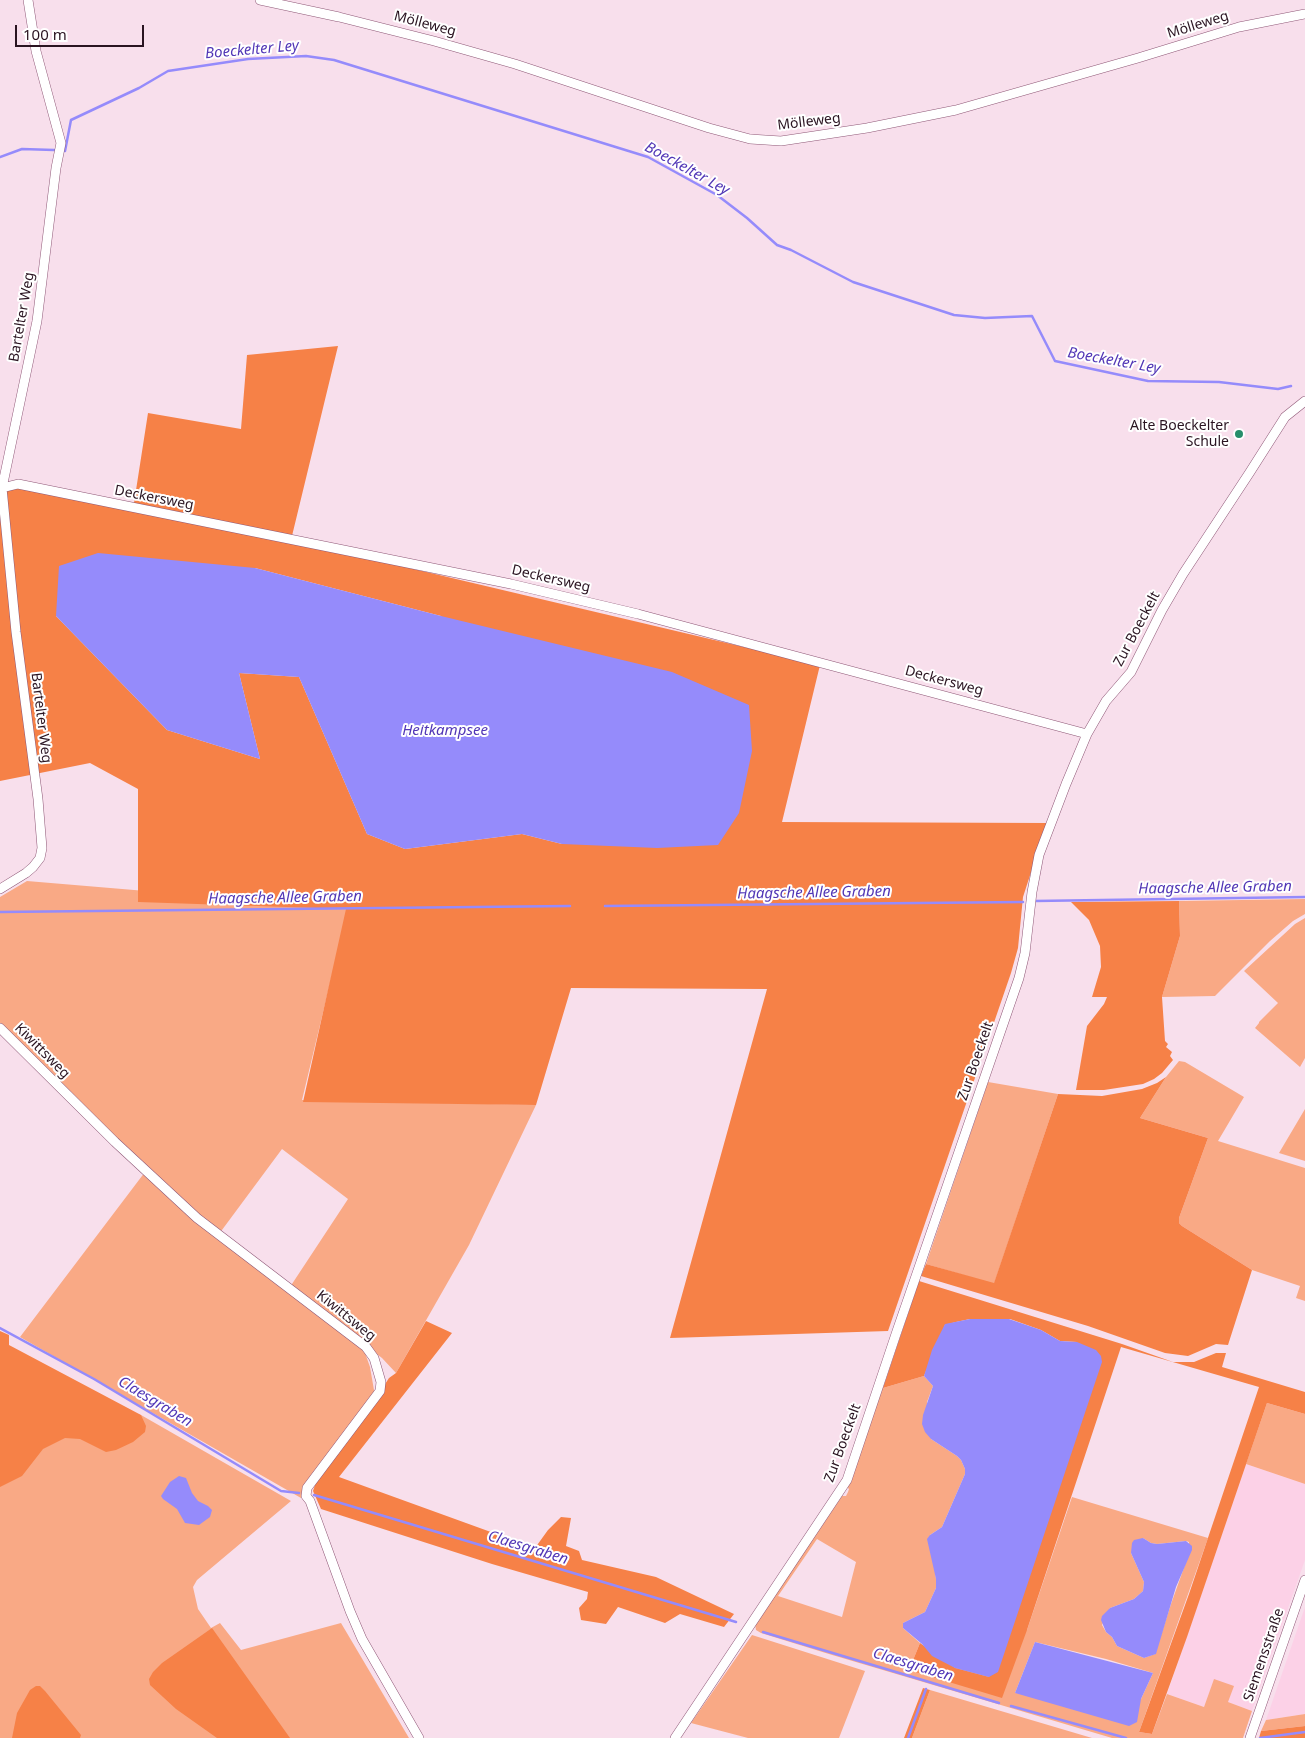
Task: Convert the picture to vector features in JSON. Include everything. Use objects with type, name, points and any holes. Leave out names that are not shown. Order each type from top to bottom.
[{"type":"street","name":"Bartelter Weg","points":[[0,889],[26,873],[40,858],[42,848],[38,798],[16,632],[2,488],[37,320],[56,168],[61,143],[36,51],[28,0]]},
{"type":"street","name":"Mölleweg","points":[[260,0],[339,17],[515,64],[709,128],[750,139],[781,141],[867,128],[956,110],[1147,55],[1239,26],[1305,14]]},
{"type":"street","name":"Zur Boeckelt","points":[[674,1738],[847,1480],[892,1343],[1019,978],[1025,953],[1032,892],[1039,855],[1065,785],[1087,734],[1106,701],[1131,672],[1162,610],[1183,574],[1285,417],[1305,401]]},
{"type":"street","name":"Deckersweg","points":[[2,488],[18,484],[511,584],[648,617],[1087,734]]},
{"type":"street","name":"Kiwittsweg","points":[[0,1028],[115,1142],[197,1218],[366,1347],[374,1358],[381,1382],[380,1391],[307,1488],[306,1496],[310,1501],[362,1639],[420,1738]]},
{"type":"street","name":"Siemensstraße","points":[[1250,1738],[1305,1580]]},
{"type":"shaded area","points":[[338,346],[291,540],[820,665],[782,822],[1047,823],[1023,897],[1018,948],[1011,973],[888,1331],[670,1338],[767,989],[571,988],[536,1105],[303,1102],[346,909],[138,902],[138,789],[90,763],[0,781],[0,486],[11,483],[134,503],[148,413],[241,429],[247,355]],"holes":[[[255,568],[441,616],[562,844],[522,834],[405,849],[367,834],[299,677],[239,673],[260,759],[167,730],[56,616]]]},
{"type":"shaded area","points":[[27,881],[348,908],[302,1100],[536,1105],[469,1245],[396,1373],[382,1358],[290,1287],[348,1199],[282,1149],[219,1234],[0,1028],[0,897]]},
{"type":"shaded area","points":[[1305,899],[1305,914],[1293,921],[1270,941],[1215,996],[1162,997],[1180,936],[1179,901]]},
{"type":"shaded area","points":[[1179,901],[1180,936],[1162,997],[1165,1041],[1168,1044],[1166,1047],[1172,1052],[1170,1056],[1173,1060],[1162,1073],[1143,1084],[1104,1090],[1076,1090],[1087,1026],[1104,1004],[1107,997],[1092,997],[1101,967],[1100,946],[1089,920],[1071,902]]},
{"type":"shaded area","points":[[1305,918],[1305,1058],[1300,1067],[1255,1028],[1278,1003],[1244,971],[1295,924]]},
{"type":"shaded area","points":[[1179,1061],[1185,1062],[1244,1097],[1218,1141],[1305,1168],[1305,1301],[1296,1298],[1300,1286],[1252,1270],[1179,1223],[1179,1218],[1208,1138],[1140,1118],[1166,1077]]},
{"type":"shaded area","points":[[1166,1077],[1140,1118],[1208,1138],[1179,1218],[1179,1223],[1252,1270],[1228,1345],[1216,1344],[1188,1356],[1165,1353],[1088,1326],[921,1276],[926,1264],[994,1283],[1058,1094],[1102,1096],[1142,1089]]},
{"type":"shaded area","points":[[988,1082],[1058,1094],[994,1284],[926,1264]]},
{"type":"shaded area","points":[[1305,1109],[1305,1161],[1279,1153]]},
{"type":"shaded area","points":[[145,1172],[364,1350],[370,1367],[375,1396],[318,1470],[301,1498],[20,1337]]},
{"type":"shaded area","points":[[919,1281],[1122,1344],[1173,1362],[1194,1362],[1216,1353],[1226,1353],[1222,1367],[1305,1392],[1305,1414],[1267,1403],[1152,1734],[1139,1732],[1189,1594],[1259,1387],[1121,1347],[1027,1630],[1002,1698],[909,1670],[920,1643],[955,1668],[989,1677],[1077,1342],[1060,1341],[1041,1330],[1010,1319],[970,1319],[956,1322],[945,1325],[924,1376],[883,1388]]},
{"type":"shaded area","points":[[914,1297],[883,1388],[924,1376],[933,1386],[927,1402],[931,1439],[961,1460],[965,1474],[942,1527],[930,1535],[936,1588],[925,1612],[903,1623],[903,1628],[920,1643],[909,1670],[1027,1630],[1072,1497],[1208,1538],[1139,1732],[1152,1734],[1167,1694],[1204,1707],[1214,1679],[1234,1686],[1228,1702],[1252,1711],[1243,1738],[1112,1738],[829,1654],[756,1630],[755,1624],[842,1496],[846,1496],[849,1489],[847,1487]],"holes":[[[1143,1538],[1157,1544],[1189,1542],[1186,1562],[1155,1654],[1144,1658],[1117,1646],[1102,1625],[1110,1608],[1134,1599],[1143,1591],[1144,1582],[1131,1553]],[[817,1539],[856,1562],[842,1617],[778,1596]],[[1035,1642],[1106,1659],[1153,1673],[1141,1699],[1015,1693]]]},
{"type":"shaded area","points":[[426,1321],[452,1333],[339,1477],[535,1548],[548,1530],[561,1517],[571,1518],[566,1546],[579,1551],[582,1560],[656,1577],[734,1614],[724,1627],[680,1614],[665,1623],[618,1607],[606,1624],[581,1620],[579,1608],[587,1599],[588,1592],[492,1564],[321,1509],[313,1491],[318,1476],[360,1423],[389,1378],[396,1373]]},
{"type":"shaded area","points":[[0,1331],[9,1335],[9,1345],[141,1415],[146,1426],[145,1432],[133,1442],[116,1450],[106,1452],[80,1439],[65,1438],[43,1449],[22,1476],[0,1487]]},
{"type":"shaded area","points":[[7,1383],[141,1415],[291,1501],[197,1580],[193,1587],[198,1609],[211,1628],[220,1623],[241,1650],[341,1623],[409,1738],[0,1738],[0,1417]]},
{"type":"shaded area","points":[[1267,1403],[1305,1414],[1305,1484],[1246,1464]]},
{"type":"shaded area","points":[[1246,1464],[1305,1484],[1305,1560],[1252,1711],[1228,1702],[1214,1680],[1204,1707],[1167,1694]]},
{"type":"shaded area","points":[[1305,1607],[1305,1714],[1266,1720]]},
{"type":"shaded area","points":[[212,1628],[290,1738],[217,1738],[176,1709],[150,1685],[149,1679],[162,1663]]},
{"type":"shaded area","points":[[752,1635],[865,1671],[839,1738],[748,1738],[691,1723]]},
{"type":"shaded area","points":[[40,1686],[45,1691],[81,1735],[80,1738],[12,1738],[17,1713],[30,1690]]},
{"type":"shaded area","points":[[923,1688],[930,1690],[912,1738],[904,1738]]},
{"type":"shaded area","points":[[930,1690],[1092,1738],[912,1738]]},
{"type":"shaded area","points":[[1305,1714],[1305,1726],[1261,1731],[1266,1720]]},
{"type":"shaded area","points":[[1305,1726],[1305,1738],[1259,1738],[1261,1731]]},
{"type":"water","name":"Heitkampsee","points":[[98,553],[255,568],[441,616],[672,672],[749,705],[752,751],[739,813],[718,845],[657,848],[562,844],[522,834],[405,849],[367,834],[299,677],[239,673],[260,759],[167,730],[56,616],[59,566]]},
{"type":"water","points":[[970,1319],[1009,1319],[1041,1330],[1060,1341],[1077,1342],[1096,1350],[1101,1356],[1102,1362],[998,1672],[989,1677],[955,1668],[932,1656],[922,1644],[903,1628],[903,1623],[925,1612],[936,1588],[936,1579],[927,1539],[942,1527],[965,1474],[961,1460],[931,1439],[925,1432],[922,1424],[923,1415],[933,1386],[924,1376],[932,1350],[945,1324]]},
{"type":"water","points":[[179,1476],[186,1478],[192,1493],[198,1501],[212,1510],[210,1517],[199,1525],[185,1523],[177,1509],[161,1496],[170,1482]]},
{"type":"water","points":[[1143,1538],[1157,1544],[1186,1541],[1192,1546],[1176,1587],[1156,1654],[1144,1658],[1117,1646],[1112,1637],[1106,1632],[1101,1620],[1102,1616],[1110,1608],[1134,1599],[1143,1591],[1144,1582],[1131,1553],[1134,1540]]},
{"type":"water","points":[[1035,1642],[1153,1673],[1141,1699],[1137,1722],[1129,1726],[1015,1693]]},
{"type":"waterway","name":"Boeckelter Ley","points":[[65,151],[71,120],[139,88],[168,71],[248,59],[306,56],[334,60],[648,157],[717,195],[747,218],[777,245],[791,250],[853,282],[954,315],[985,318],[1032,316],[1055,361],[1148,381],[1219,382],[1278,389],[1291,386]]},
{"type":"waterway","name":"Boeckelter Ley","points":[[0,157],[22,149],[54,150]]},
{"type":"waterway","name":"Haagsche Allee Graben","points":[[1035,901],[1305,897]]},
{"type":"waterway","name":"Haagsche Allee Graben","points":[[605,906],[1023,902]]},
{"type":"waterway","name":"Haagsche Allee Graben","points":[[0,912],[570,906]]},
{"type":"waterway","name":"Claesgraben","points":[[0,1328],[94,1379],[281,1491],[299,1493]]},
{"type":"waterway","name":"Claesgraben","points":[[314,1495],[736,1622]]},
{"type":"waterway","name":"Claesgraben","points":[[763,1632],[999,1703]]},
{"type":"waterway","points":[[908,1738],[926,1689]]},
{"type":"waterway","name":"Claesgraben","points":[[1011,1706],[1126,1738]]},
{"type":"waterway","name":"Claesgraben","points":[[1260,1738],[1305,1732]]},
{"type":"place","name":"Alte Boeckelter Schule","points":[[1239,434]]}]
